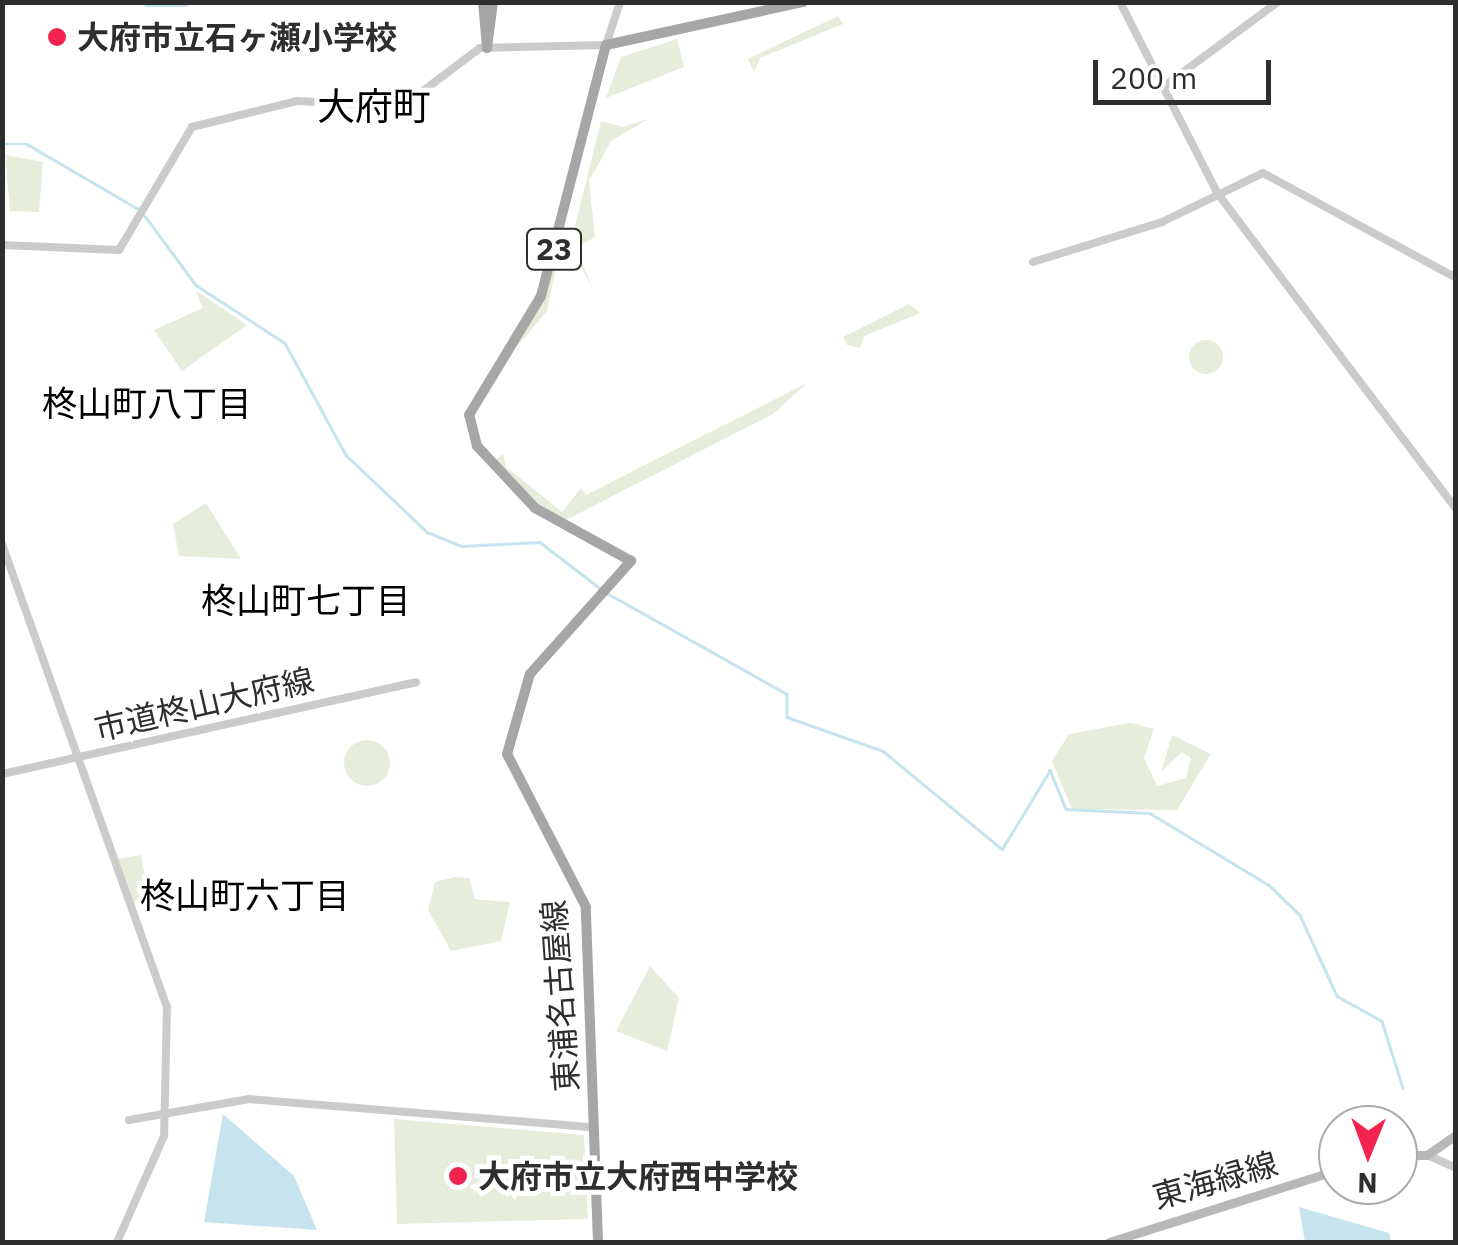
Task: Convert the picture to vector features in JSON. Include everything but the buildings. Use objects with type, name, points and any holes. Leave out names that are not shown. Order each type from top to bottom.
[{"type":"main road","points":[[483,2],[486,48]]},
{"type":"main road","points":[[486,48],[493,2]]},
{"type":"main road","points":[[606,45],[804,2]]},
{"type":"main road","name":"東浦名古屋線","points":[[598,1242],[586,907],[507,754],[523,685],[606,593],[630,556],[535,508],[477,446],[469,414],[541,296],[606,45]]},
{"type":"main road","points":[[1418,1155],[1427,1155],[1456,1135]]},
{"type":"main road","name":"東海緑線","points":[[1108,1242],[1318,1176]]},
{"type":"street","points":[[2,246],[110,253],[145,216],[164,161],[192,127],[297,101],[393,109],[461,55],[486,48],[606,45],[620,2]]},
{"type":"street","points":[[1120,2],[1218,194],[1456,509]]},
{"type":"street","points":[[1163,87],[1278,2]]},
{"type":"street","points":[[1033,262],[1218,194],[1263,173],[1456,278]]},
{"type":"street","points":[[2,544],[167,1007],[169,1112],[117,1242]]},
{"type":"street","name":"市道柊山大府線","points":[[2,774],[416,682]]},
{"type":"street","points":[[129,1120],[248,1099],[592,1128]]},
{"type":"street","points":[[1427,1155],[1456,1168]]},
{"type":"green space","points":[[838,16],[843,24],[760,58],[754,72],[748,59]]},
{"type":"green space","points":[[677,39],[684,67],[606,98],[621,57]]},
{"type":"green space","points":[[587,117],[547,311],[517,347],[541,302]]},
{"type":"green space","points":[[648,119],[611,141],[589,181],[595,237],[576,248],[593,289],[570,246],[601,121],[623,127]]},
{"type":"green space","points":[[5,155],[43,162],[39,212],[10,211]]},
{"type":"green space","points":[[195,290],[247,325],[182,371],[154,330],[203,308]]},
{"type":"green space","points":[[909,304],[920,313],[864,336],[860,348],[847,345],[843,337]]},
{"type":"green space","points":[[1206,340],[1218,345],[1223,357],[1218,369],[1206,374],[1194,369],[1189,357],[1194,345]]},
{"type":"green space","points":[[807,383],[773,414],[564,521],[541,508],[495,460],[503,454],[506,467],[562,512],[581,488],[586,495]]},
{"type":"green space","points":[[206,503],[241,559],[179,556],[173,524]]},
{"type":"green space","points":[[1130,723],[1154,729],[1144,758],[1157,786],[1186,778],[1191,758],[1182,752],[1161,772],[1172,735],[1211,754],[1177,810],[1072,809],[1052,761],[1069,734]]},
{"type":"green space","points":[[367,740],[383,747],[390,763],[383,779],[367,786],[351,779],[344,763],[351,747]]},
{"type":"green space","points":[[141,855],[149,898],[135,905],[118,859]]},
{"type":"green space","points":[[469,878],[475,899],[510,902],[501,941],[451,951],[428,910],[435,882]]},
{"type":"green space","points":[[650,966],[679,998],[667,1051],[616,1031]]},
{"type":"green space","name":"大府市立大府西中学校","points":[[394,1119],[584,1135],[588,1219],[397,1224]]},
{"type":"water","points":[[223,1114],[294,1176],[317,1230],[204,1222]]},
{"type":"water","points":[[1299,1207],[1389,1233],[1391,1242],[1305,1242]]},
{"type":"waterway","points":[[147,2],[185,2]]},
{"type":"waterway","points":[[2,144],[27,144],[140,210]]},
{"type":"waterway","points":[[145,216],[196,285],[285,343],[346,455],[427,532],[461,546],[540,542],[601,589]]},
{"type":"waterway","points":[[607,593],[787,694],[787,717],[883,751],[1002,849],[1050,770],[1066,809],[1150,813],[1269,885],[1300,915],[1337,996],[1382,1021],[1403,1088]]},
{"type":"place","name":"大府市立石ヶ瀬小学校","points":[[57,37]]},
{"type":"place","name":"大府市立大府西中学校","points":[[458,1176]]},
{"type":"district","name":"大府町","points":[[374,106]]},
{"type":"district","name":"柊山町八丁目","points":[[147,403]]},
{"type":"district","name":"柊山町七丁目","points":[[306,600]]},
{"type":"district","name":"柊山町六丁目","points":[[245,895]]}]
